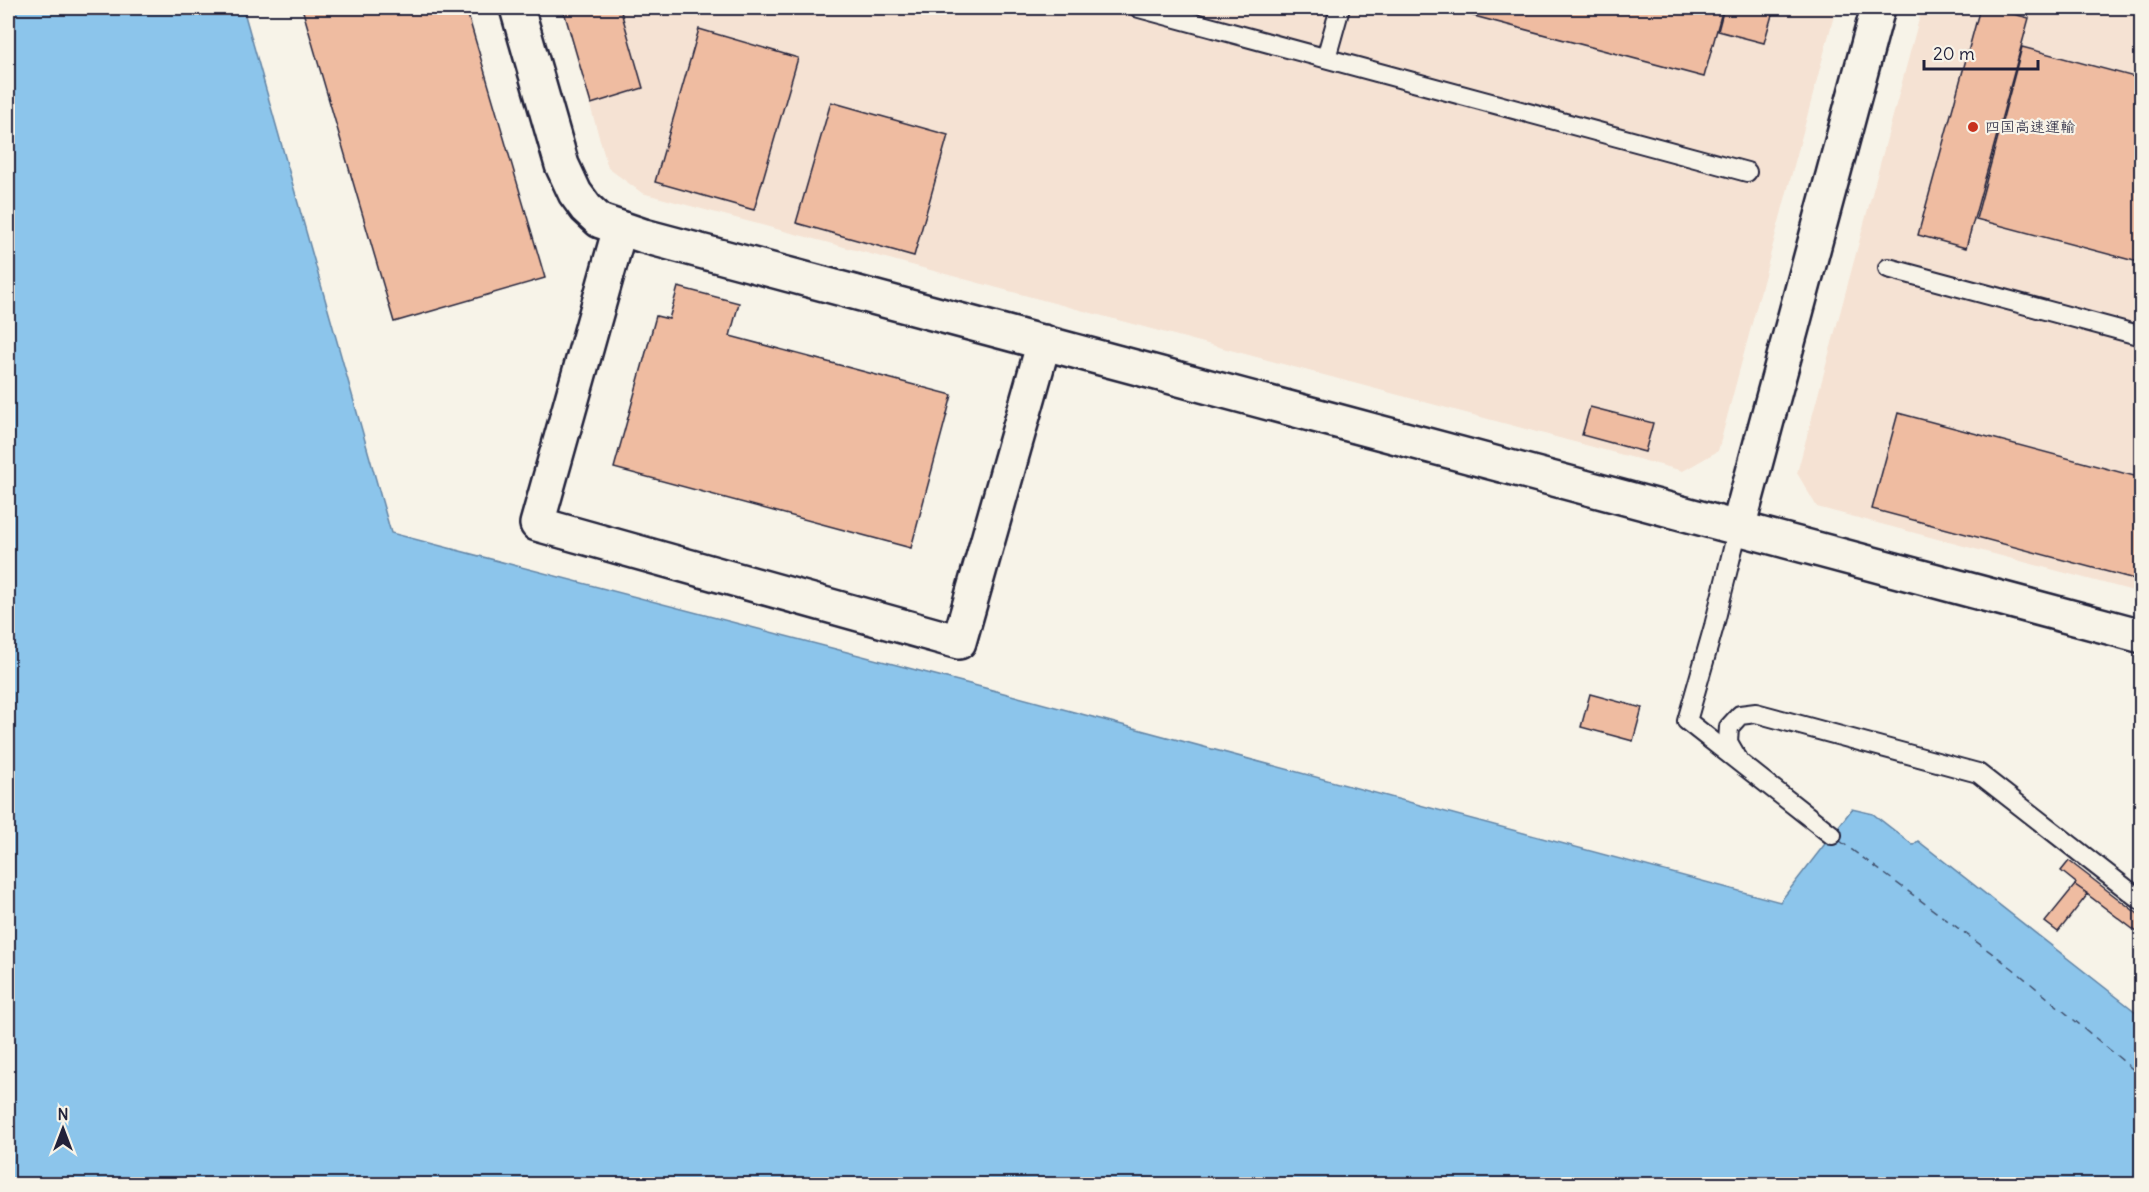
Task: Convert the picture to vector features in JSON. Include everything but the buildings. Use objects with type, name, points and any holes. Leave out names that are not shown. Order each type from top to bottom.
[{"type":"street","points":[[517,8],[562,165],[574,194],[600,220],[620,228],[2142,636]]},
{"type":"street","points":[[1738,528],[1878,8]]},
{"type":"street","points":[[620,228],[537,524],[959,642],[1044,342]]},
{"type":"lane","points":[[1139,8],[1747,172]]},
{"type":"lane","points":[[1326,58],[1340,8]]},
{"type":"lane","points":[[1888,268],[2142,336]]},
{"type":"lane","points":[[1738,528],[1714,626],[1687,721],[1832,835]]},
{"type":"lane","points":[[1739,761],[1728,742],[1729,728],[1740,715],[1756,713],[1978,773],[2142,901]]},
{"type":"shaded area","points":[[562,8],[1836,8],[1718,451],[1683,471],[642,193],[608,168]]},
{"type":"shaded area","points":[[1922,8],[2141,8],[2141,593],[1817,507],[1797,473]]},
{"type":"water","points":[[8,8],[243,8],[391,533],[985,688],[1780,902],[1852,809],[1873,814],[1913,845],[1918,841],[2141,1016],[2141,1184],[8,1184]]},
{"type":"ferry route","points":[[1840,841],[2012,968],[2142,1077]]},
{"type":"place","name":"四国高速運輸","points":[[1973,127]]}]
